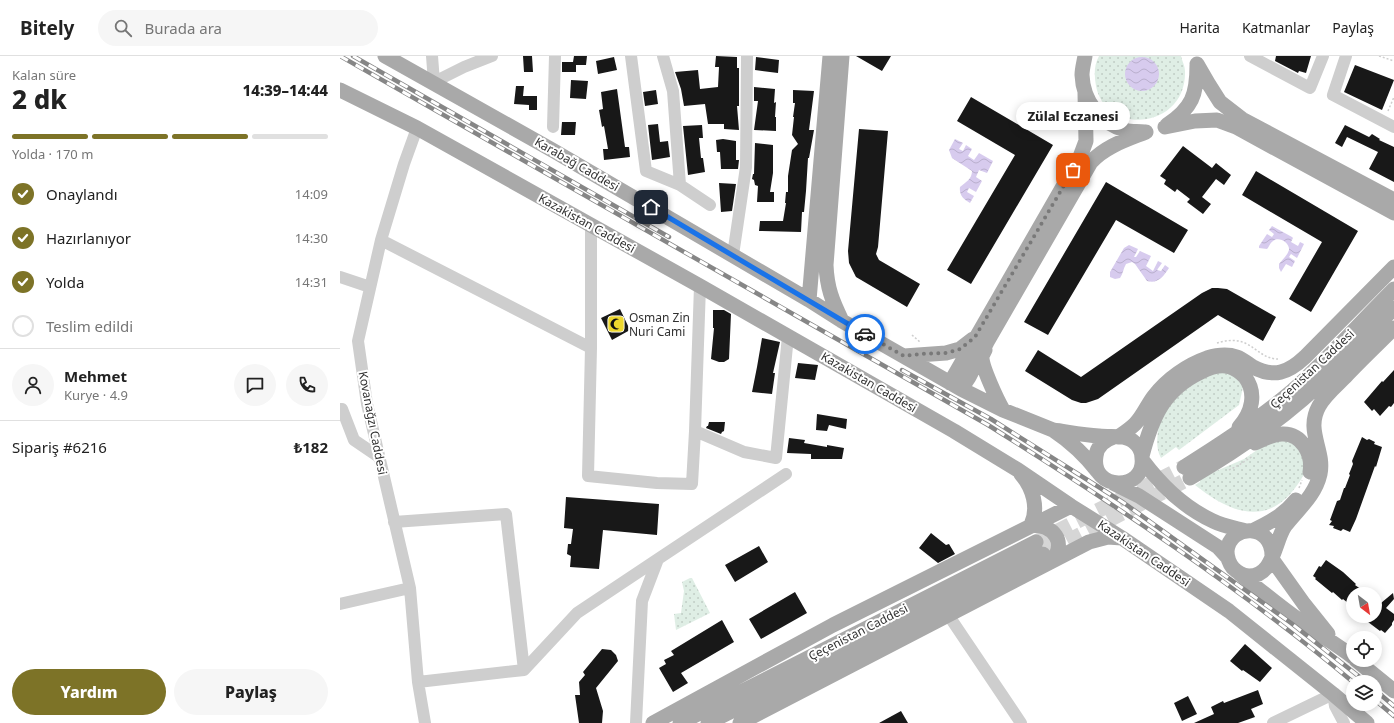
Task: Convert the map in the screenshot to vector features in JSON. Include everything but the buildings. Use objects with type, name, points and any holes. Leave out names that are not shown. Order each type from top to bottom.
[{"type":"main road","name":"Karabağ Caddesi","points":[[385,56],[434,82],[554,151],[955,386],[1003,410],[1053,430]]},
{"type":"main road","points":[[809,300],[830,56]]},
{"type":"main road","points":[[842,56],[826,264],[827,282],[831,298],[842,321]]},
{"type":"main road","points":[[955,386],[969,377],[981,340],[1080,157],[1086,141],[1085,93],[1082,74],[1075,56]]},
{"type":"main road","points":[[1082,74],[1085,56]]},
{"type":"main road","points":[[1164,126],[1180,116],[1191,101],[1197,83],[1196,60]]},
{"type":"main road","points":[[1196,60],[1220,102],[1242,119],[1394,200]]},
{"type":"main road","name":"Kazakistan Caddesi","points":[[340,90],[417,128],[700,286],[947,427],[1018,470],[1122,538],[1229,611],[1367,723]]},
{"type":"main road","points":[[1085,93],[1094,110],[1108,123],[1126,131],[1146,132]]},
{"type":"main road","points":[[1001,305],[1091,162],[1106,149],[1164,126],[1195,121],[1217,120],[1236,128],[1394,213]]},
{"type":"main road","points":[[1098,472],[1095,461],[1097,450],[1104,442],[1116,437],[1136,424],[1154,397],[1169,380],[1188,367],[1208,357],[1228,355],[1238,358],[1261,371],[1270,374],[1289,369],[1305,357],[1394,267]]},
{"type":"main road","name":"Çeçenistan Caddesi","points":[[1231,445],[1267,411],[1304,380],[1394,289]]},
{"type":"main road","name":"Çeçenistan Caddesi","points":[[1187,472],[1231,445],[1261,433],[1308,394],[1343,361],[1394,308]]},
{"type":"main road","points":[[1240,574],[1246,576],[1258,574],[1267,568],[1281,532],[1305,504],[1318,480],[1320,459],[1314,427],[1316,413],[1319,406],[1329,393],[1394,328]]},
{"type":"main road","points":[[904,356],[946,353],[981,340]]},
{"type":"main road","points":[[981,340],[984,365],[993,392],[1003,410]]},
{"type":"main road","points":[[1112,483],[1120,484],[1131,480],[1139,472],[1147,438],[1155,418],[1169,394],[1194,375],[1205,370],[1223,366],[1238,370],[1244,376],[1251,388],[1252,395],[1251,409],[1231,445]]},
{"type":"main road","points":[[1053,430],[1126,438],[1134,442],[1139,448],[1142,459],[1157,479],[1184,503],[1212,521],[1262,534],[1267,538],[1272,550],[1272,558],[1304,604],[1338,645]]},
{"type":"main road","points":[[1053,430],[1072,443],[1104,478],[1140,496],[1218,547],[1228,558]]},
{"type":"main road","points":[[1231,445],[1282,434],[1292,436],[1300,441],[1308,451],[1311,468],[1308,480],[1293,504],[1273,520],[1237,535],[1232,539],[1229,545],[1228,558],[1234,570],[1298,620],[1338,645],[1346,652]]},
{"type":"main road","points":[[1018,470],[1028,484],[1034,499],[1035,513],[1032,525]]},
{"type":"main road","points":[[653,723],[833,625],[1071,506]]},
{"type":"main road","points":[[1089,542],[1093,531],[1093,520]]},
{"type":"main road","points":[[1032,525],[1050,529],[1056,536],[1058,552],[1044,552]]},
{"type":"main road","points":[[740,723],[949,616],[1044,552],[1108,537],[1122,538]]},
{"type":"main road","name":"Çeçenistan Caddesi","points":[[680,723],[1044,552]]},
{"type":"main road","name":"Çeçenistan Caddesi","points":[[708,723],[1044,552]]},
{"type":"main road","points":[[1365,667],[1394,691]]},
{"type":"street","points":[[432,56],[434,82],[464,67],[492,56]]},
{"type":"street","points":[[553,127],[555,56]]},
{"type":"street","points":[[631,56],[646,171],[680,185],[710,205]]},
{"type":"street","points":[[663,56],[673,91],[680,185]]},
{"type":"street","points":[[733,255],[746,167],[747,56]]},
{"type":"street","points":[[1251,56],[1310,88],[1322,56]]},
{"type":"street","points":[[1346,56],[1333,95],[1389,125]]},
{"type":"street","name":"Kovanağzı Caddesi","points":[[417,128],[404,164],[381,240],[358,341],[367,404],[410,588],[418,682],[425,723]]},
{"type":"street","points":[[591,225],[591,348],[588,476],[657,483],[692,484],[700,286]]},
{"type":"street","points":[[381,240],[591,348]]},
{"type":"street","points":[[340,277],[370,287]]},
{"type":"street","points":[[695,431],[744,452],[776,458],[788,336]]},
{"type":"street","points":[[340,410],[342,409],[354,440],[379,457]]},
{"type":"street","points":[[418,682],[524,670],[577,614],[786,474]]},
{"type":"street","points":[[394,522],[506,514],[524,670]]},
{"type":"street","points":[[636,723],[642,601],[658,559]]},
{"type":"street","points":[[340,604],[410,588]]},
{"type":"street","points":[[949,616],[1021,723]]},
{"type":"street","points":[[1273,723],[1333,694],[1335,706],[1344,723]]},
{"type":"path","points":[[1379,56],[1394,61]]},
{"type":"path","points":[[1389,125],[1394,97]]},
{"type":"path","points":[[912,335],[932,354]]},
{"type":"path","points":[[1214,344],[1233,340],[1246,343],[1260,354],[1273,359],[1283,359]]},
{"type":"path","points":[[1228,471],[1258,453]]},
{"type":"path","points":[[1296,492],[1304,475]]},
{"type":"shaded area","points":[[1099,56],[1181,56],[1185,67],[1182,90],[1173,105],[1160,115],[1145,119],[1129,119],[1114,113],[1103,102],[1096,86],[1095,70]]},
{"type":"shaded area","points":[[1218,369],[1234,373],[1243,387],[1239,405],[1179,450],[1176,447],[1161,458],[1159,455],[1157,441],[1158,431],[1166,410],[1181,394]]},
{"type":"shaded area","points":[[1292,435],[1308,467],[1297,486],[1285,499],[1272,508],[1258,512],[1243,511],[1228,506],[1195,485],[1200,482],[1200,478],[1244,459],[1273,439]]},
{"type":"shaded area","points":[[692,578],[710,613],[676,630],[674,614],[681,613],[684,591],[682,582]]},
{"type":"water","points":[[1142,57],[1154,62],[1159,74],[1154,86],[1142,91],[1130,86],[1125,74],[1130,62]]},
{"type":"water","points":[[955,139],[963,143],[959,149],[963,151],[966,145],[972,149],[968,156],[974,160],[979,153],[993,161],[987,173],[979,170],[976,177],[982,181],[976,192],[969,188],[967,192],[974,196],[970,203],[962,196],[960,187],[970,178],[972,171],[952,158],[949,150]]},
{"type":"water","points":[[1272,226],[1292,237],[1291,242],[1298,246],[1300,242],[1304,244],[1297,258],[1291,254],[1289,257],[1295,261],[1292,267],[1286,264],[1281,272],[1279,264],[1289,250],[1288,245],[1284,241],[1278,239],[1273,241],[1267,249],[1259,248],[1267,234],[1272,237],[1274,234],[1269,230]]},
{"type":"water","points":[[1129,245],[1138,249],[1134,257],[1136,257],[1140,251],[1151,256],[1146,266],[1153,271],[1158,261],[1162,263],[1157,270],[1161,271],[1165,265],[1169,268],[1165,274],[1157,281],[1147,281],[1132,262],[1126,264],[1120,278],[1115,279],[1110,277],[1110,272],[1124,248]]},
{"type":"tunnel","points":[[1036,542],[1184,467]]},
{"type":"tunnel","points":[[1047,552],[1190,478]]},
{"type":"railway","points":[[340,56],[988,425],[1129,516],[1221,580],[1266,613],[1346,676]]},
{"type":"railway","points":[[353,56],[669,237]]},
{"type":"railway","points":[[902,370],[991,419],[1124,503],[1291,623],[1357,675]]},
{"type":"railway","points":[[1382,696],[1394,706]]},
{"type":"railway","points":[[1382,706],[1394,716]]},
{"type":"way so far","points":[[865,334],[904,356],[946,353],[960,349],[975,337],[1073,170]]},
{"type":"place","name":"Zülal Eczanesi","points":[[1073,170]]},
{"type":"place","name":"Osman Zin Nuri Cami","points":[[616,324]]},
{"type":"route","points":[[651,207],[865,334]]}]
